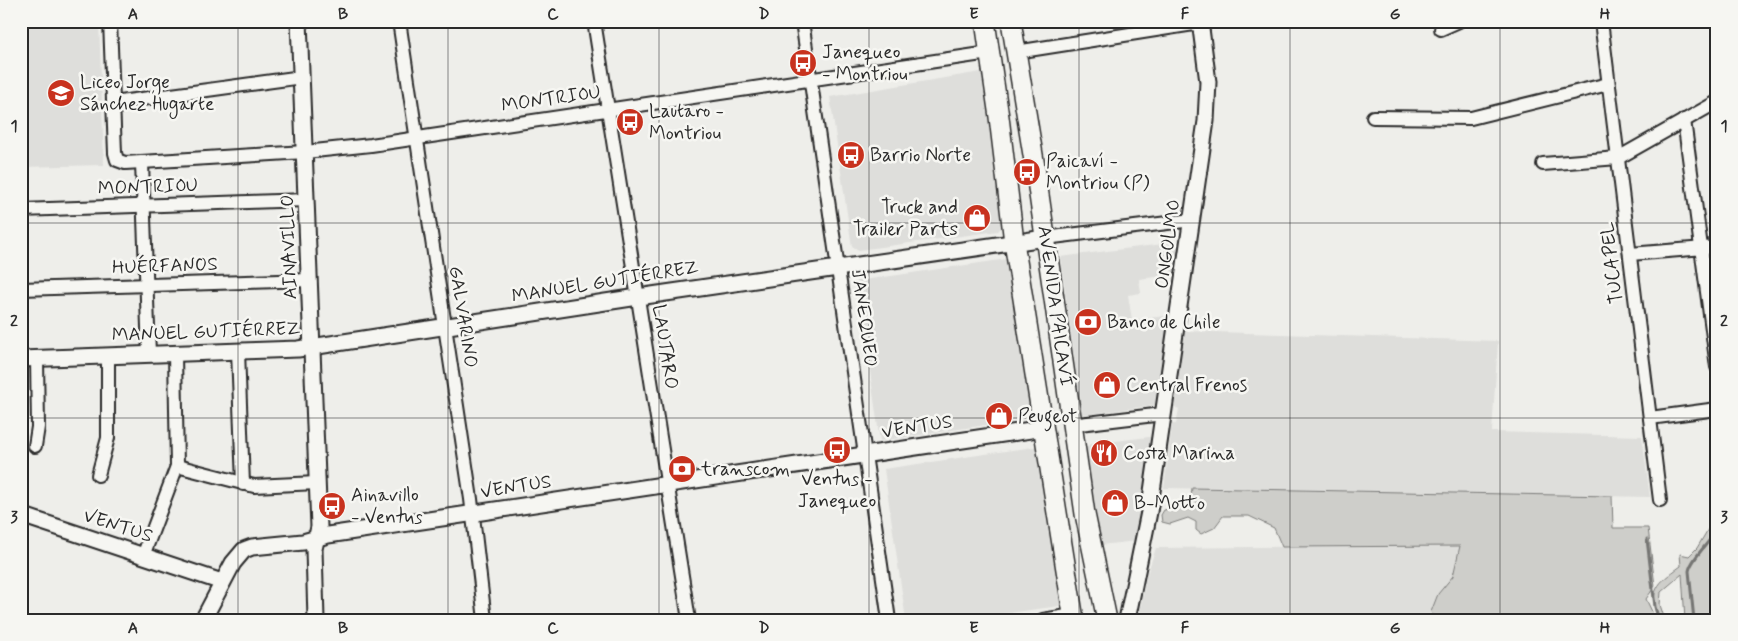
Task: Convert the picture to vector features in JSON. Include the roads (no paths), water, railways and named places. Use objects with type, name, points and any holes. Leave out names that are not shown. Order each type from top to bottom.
[{"type":"main road","name":"AVENIDA PAICAVÍ","points":[[984,21],[1014,242],[1073,618]]},
{"type":"main road","name":"AVENIDA PAICAVÍ","points":[[1011,21],[1045,238],[1071,425],[1092,554],[1107,620]]},
{"type":"street","points":[[110,21],[113,103],[302,77]]},
{"type":"street","name":"AINAVILLO","points":[[299,21],[319,527],[314,549],[316,620]]},
{"type":"street","name":"GALVARINO","points":[[399,21],[472,514],[484,620]]},
{"type":"street","name":"LAUTARO","points":[[594,21],[690,620]]},
{"type":"street","name":"JANEQUEO","points":[[802,21],[889,620]]},
{"type":"street","points":[[1441,29],[1459,21]]},
{"type":"street","name":"TUCAPEL","points":[[1601,21],[1660,500]]},
{"type":"street","points":[[1016,52],[1200,22]]},
{"type":"street","name":"ONGOLMO","points":[[1127,620],[1147,525],[1192,220],[1208,87],[1200,22]]},
{"type":"street","name":"MONTRIOU","points":[[113,103],[117,160],[138,163],[305,152],[416,138],[811,81],[989,53]]},
{"type":"street","points":[[1373,117],[1471,118],[1608,84]]},
{"type":"street","points":[[1543,164],[1618,158],[1717,102]]},
{"type":"street","points":[[1684,120],[1717,367]]},
{"type":"street","points":[[138,163],[142,286],[149,354]]},
{"type":"street","name":"MONTRIOU","points":[[21,210],[307,200]]},
{"type":"street","name":"MANUEL GUTIÉRREZ","points":[[21,359],[313,347],[838,267],[1014,242],[1192,220]]},
{"type":"street","points":[[1630,254],[1717,247]]},
{"type":"street","name":"HUÉRFANOS","points":[[21,290],[310,280]]},
{"type":"street","points":[[238,351],[243,484]]},
{"type":"street","points":[[143,556],[177,466],[175,354]]},
{"type":"street","points":[[98,475],[108,438],[108,356]]},
{"type":"street","points":[[35,446],[38,427],[37,358]]},
{"type":"street","points":[[1650,418],[1717,410]]},
{"type":"street","points":[[1071,425],[1163,414]]},
{"type":"street","name":"VENTUS","points":[[21,516],[222,582],[236,559],[244,550],[252,547],[294,543],[472,514],[1044,428]]},
{"type":"street","points":[[177,466],[243,484],[264,486],[317,483]]},
{"type":"street","points":[[203,620],[222,582]]},
{"type":"street","points":[[1043,620],[1073,618]]},
{"type":"waterway","points":[[1694,620],[1690,566],[1717,530]]},
{"type":"waterway","points":[[1647,539],[1655,607],[1659,620]]},
{"type":"place","name":"Janequeo - Montriou","points":[[803,63]]},
{"type":"place","name":"Liceo Jorge Sánchez Hugarte","points":[[61,93]]},
{"type":"place","name":"Lautaro - Montriou","points":[[630,122]]},
{"type":"place","name":"Barrio Norte","points":[[851,155]]},
{"type":"place","name":"Paicaví - Montriou (P)","points":[[1027,172]]},
{"type":"place","name":"Truck and Trailer Parts","points":[[977,218]]},
{"type":"place","name":"Banco de Chile","points":[[1088,322]]},
{"type":"place","name":"Central Frenos","points":[[1107,385]]},
{"type":"place","name":"Peugeot","points":[[999,416]]},
{"type":"place","name":"Ventus - Janequeo","points":[[837,450]]},
{"type":"place","name":"Costa Marina","points":[[1104,453]]},
{"type":"place","name":"transcom","points":[[682,469]]},
{"type":"place","name":"B-Motto","points":[[1115,503]]},
{"type":"place","name":"Ainavillo - Ventus","points":[[332,506]]}]
